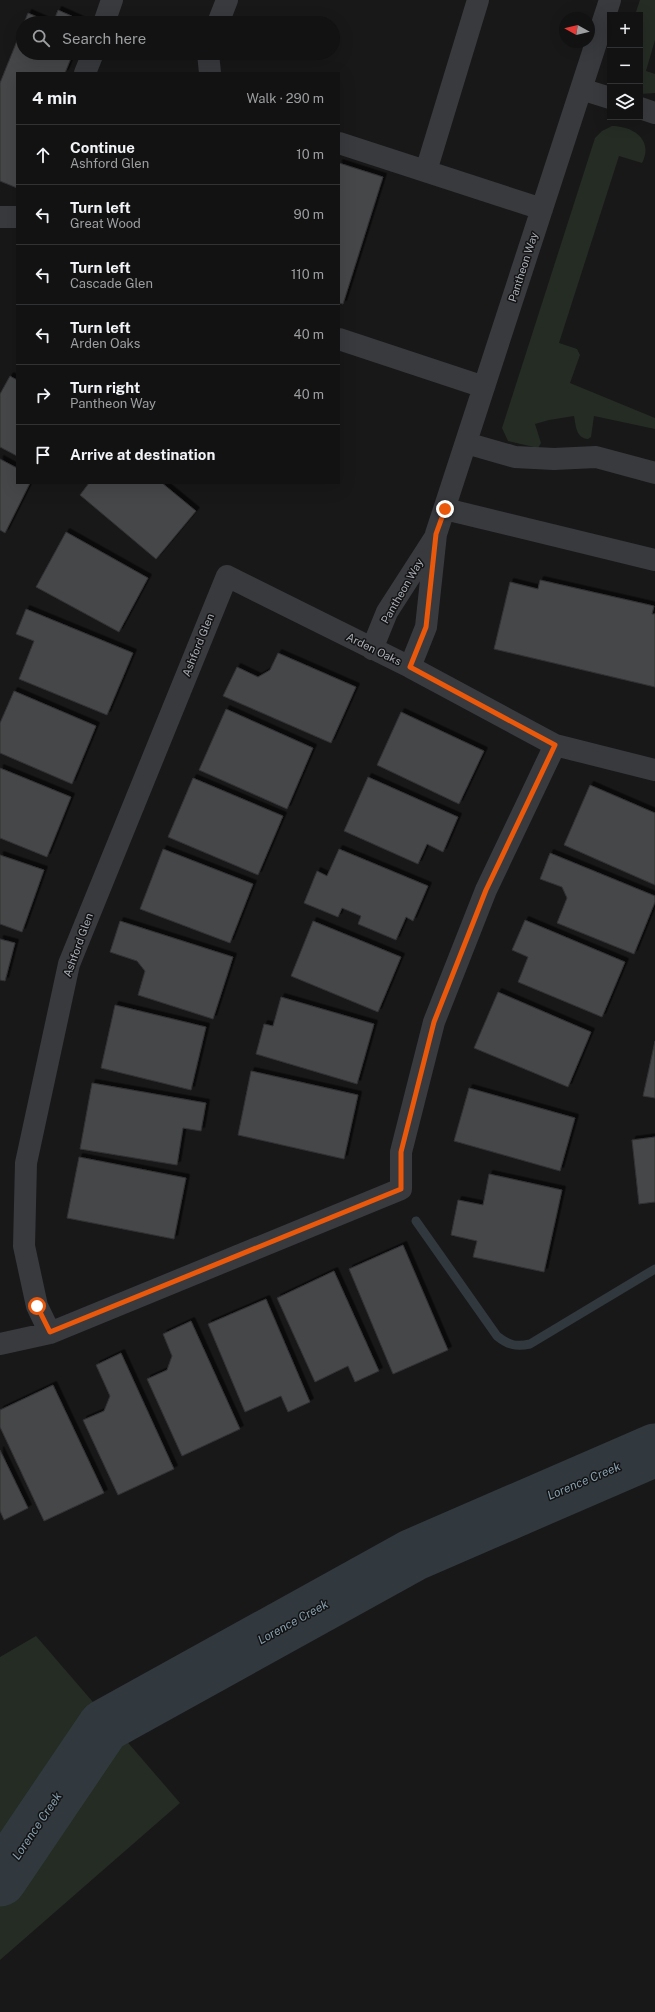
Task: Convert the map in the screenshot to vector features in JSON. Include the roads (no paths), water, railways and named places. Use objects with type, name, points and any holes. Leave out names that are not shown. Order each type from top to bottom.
[{"type":"street","points":[[106,16],[112,0]]},
{"type":"street","points":[[221,16],[227,0]]},
{"type":"street","points":[[426,171],[478,0]]},
{"type":"street","name":"Pantheon Way","points":[[372,649],[387,612],[436,534],[610,0]]},
{"type":"street","points":[[85,72],[90,60]]},
{"type":"street","points":[[209,60],[210,72]]},
{"type":"street","points":[[581,89],[607,97]]},
{"type":"street","points":[[643,109],[655,113]]},
{"type":"street","points":[[340,143],[542,209]]},
{"type":"street","points":[[0,217],[16,217]]},
{"type":"street","points":[[340,339],[484,387]]},
{"type":"street","points":[[466,442],[515,457],[554,459],[596,457],[655,473]]},
{"type":"street","points":[[445,509],[655,560]]},
{"type":"street","name":"Pantheon Way","points":[[410,667],[426,627],[436,534]]},
{"type":"street","name":"Arden Oaks","points":[[227,576],[410,667],[555,745],[655,770]]},
{"type":"street","name":"Ashford Glen","points":[[50,1332],[37,1306],[24,1246],[26,1163],[69,964],[227,576]]},
{"type":"street","points":[[0,1344],[50,1332],[401,1189],[401,1152],[434,1022],[486,890],[555,745]]},
{"type":"waterway","points":[[416,1221],[497,1336],[512,1344],[530,1344],[655,1269]]},
{"type":"waterway","name":"Lorence Creek","points":[[0,1880],[104,1726],[413,1555],[655,1450]]}]
